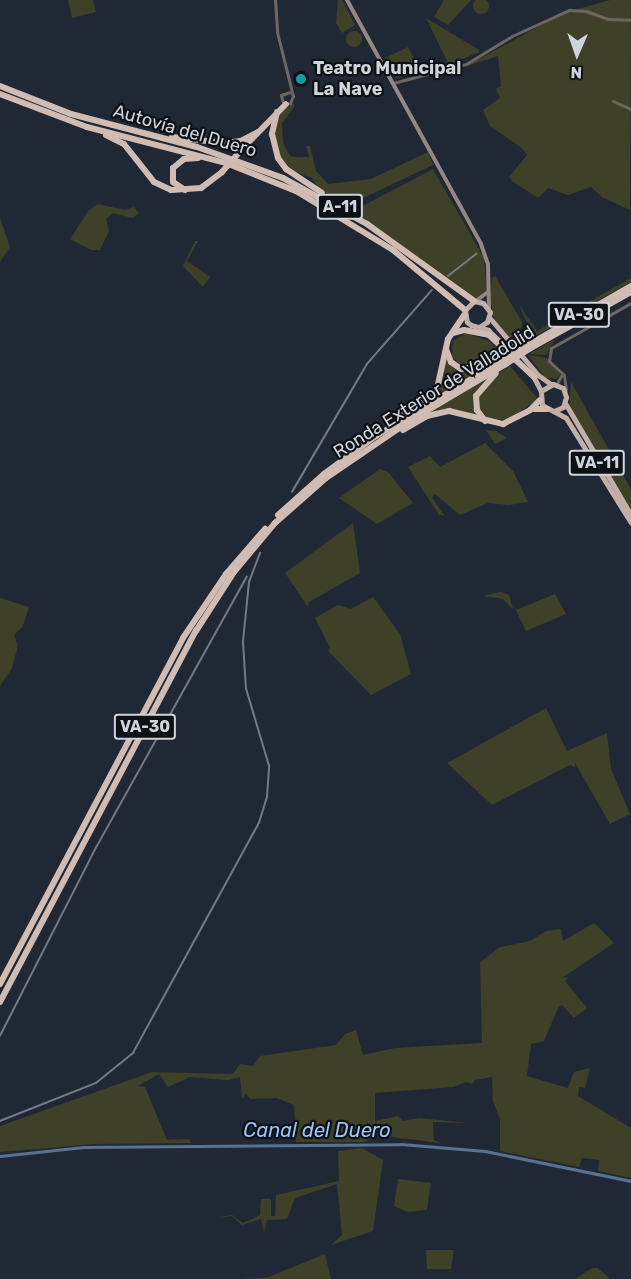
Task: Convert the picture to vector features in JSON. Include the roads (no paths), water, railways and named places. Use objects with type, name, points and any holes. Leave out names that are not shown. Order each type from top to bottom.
[{"type":"highway","name":"Autovía del Duero","points":[[0,86],[47,106],[238,159],[309,190],[367,224],[475,301]]},
{"type":"highway","name":"Autovía del Duero","points":[[0,94],[49,115],[209,158],[277,183],[335,213],[393,249],[465,313]]},
{"type":"highway","points":[[47,106],[177,138],[225,143],[242,141],[258,132]]},
{"type":"highway","points":[[49,115],[118,140],[160,186],[178,192],[192,191],[208,184],[222,172],[281,106]]},
{"type":"highway","points":[[281,106],[272,135],[280,162],[367,224]]},
{"type":"highway","points":[[192,191],[178,187],[171,176],[175,164],[191,158],[277,183]]},
{"type":"highway","name":"Ronda Exterior de Valladolid","points":[[0,984],[171,658],[210,596],[293,501],[376,436],[631,286]]},
{"type":"highway","name":"Ronda Exterior de Valladolid","points":[[529,347],[631,292]]},
{"type":"highway","points":[[376,436],[431,396],[441,381],[446,349],[452,334],[475,301],[489,309],[489,317],[538,375],[566,393],[565,403],[550,410],[531,410]]},
{"type":"highway","points":[[465,313],[468,323]]},
{"type":"highway","points":[[479,327],[489,317]]},
{"type":"highway","points":[[370,447],[439,412],[462,412],[491,424],[503,424],[531,410],[540,400],[541,391],[534,377],[496,337],[468,323],[458,327]]},
{"type":"highway","points":[[452,334],[464,330],[489,336],[534,377]]},
{"type":"highway","points":[[446,349],[455,366],[467,370],[504,362]]},
{"type":"highway","points":[[491,424],[479,413],[476,396],[504,362]]},
{"type":"highway","name":"Ronda Exterior de Valladolid","points":[[0,1002],[215,599],[276,523],[326,478],[370,447],[504,362]]},
{"type":"highway","points":[[541,391],[555,385]]},
{"type":"highway","name":"VA-11","points":[[540,400],[575,430],[631,523]]},
{"type":"highway","name":"VA-11","points":[[565,403],[631,515]]},
{"type":"main road","points":[[347,0],[486,255],[489,309]]},
{"type":"main road","points":[[475,301],[488,291]]},
{"type":"street","points":[[275,0],[277,32],[285,52],[293,100],[281,106]]},
{"type":"street","points":[[393,83],[466,64],[528,29],[573,9],[608,20],[631,20]]},
{"type":"street","points":[[281,106],[289,85]]},
{"type":"street","points":[[285,92],[290,92]]},
{"type":"street","points":[[613,101],[619,107],[631,108]]},
{"type":"street","points":[[566,393],[562,372],[549,361],[552,346],[631,303]]},
{"type":"street","points":[[555,385],[562,380],[562,372]]},
{"type":"waterway","name":"Canal del Duero","points":[[0,1156],[84,1147],[401,1144],[485,1151],[631,1181]]},
{"type":"railway","points":[[448,276],[476,254]]},
{"type":"railway","points":[[292,492],[367,364],[432,290]]},
{"type":"railway","points":[[0,1121],[96,1083],[133,1053],[259,823],[267,797],[269,766],[246,689],[243,642],[249,582],[260,553]]},
{"type":"railway","points":[[0,1036],[97,846],[247,577]]},
{"type":"place","name":"Teatro Municipal La Nave","points":[[301,79]]}]
